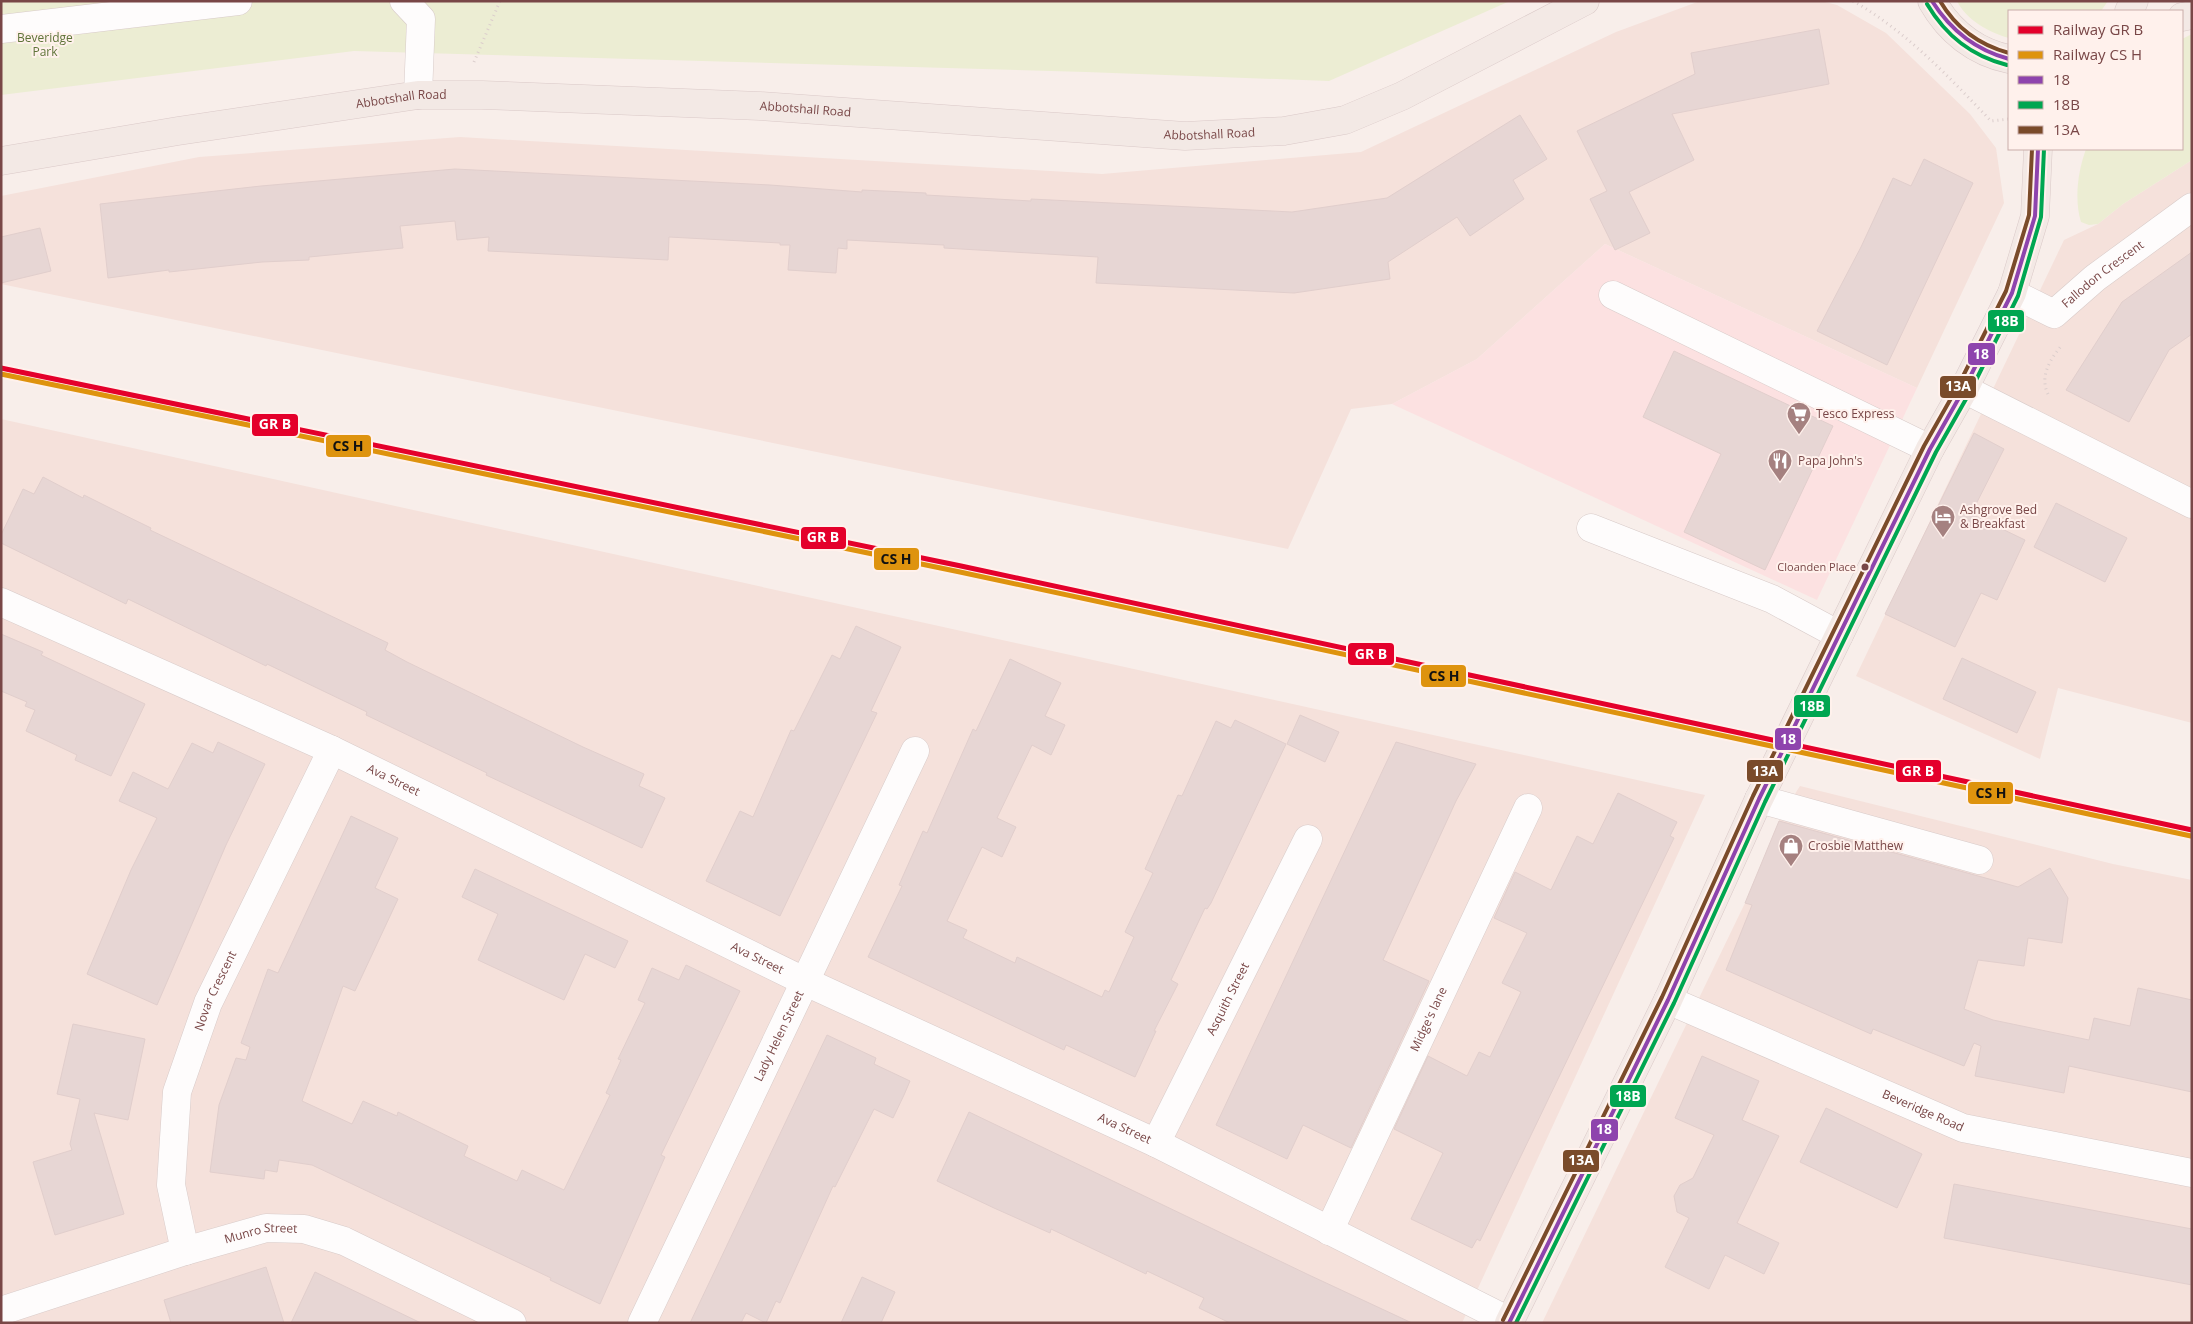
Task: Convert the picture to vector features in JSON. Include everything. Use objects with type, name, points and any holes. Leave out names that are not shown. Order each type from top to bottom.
[{"type":"main road","name":"Abbotshall Road","points":[[1,161],[178,131],[418,96],[461,95],[760,106],[1185,136],[1284,131],[1345,120],[1402,96],[1585,1]]},
{"type":"main road","points":[[1932,1],[1942,18],[1964,40],[1993,55],[2008,59]]},
{"type":"main road","points":[[1509,1322],[1668,1000],[1759,799],[1930,448],[1964,389],[2012,293],[2034,216],[2038,150]]},
{"type":"street","points":[[1,30],[238,1]]},
{"type":"street","points":[[404,1],[422,19],[418,96]]},
{"type":"street","name":"Fallodon Crescent","points":[[2012,293],[2054,314],[2095,278],[2192,207]]},
{"type":"street","points":[[1612,296],[1930,448]]},
{"type":"street","points":[[1964,389],[2192,504]]},
{"type":"street","points":[[1591,528],[1772,600],[1839,636]]},
{"type":"street","name":"Ava Street","points":[[1,602],[332,750],[806,982],[1156,1143],[1509,1322]]},
{"type":"street","name":"Novar Crescent","points":[[184,1250],[171,1185],[177,1092],[208,1002],[332,750]]},
{"type":"street","name":"Lady Helen Street","points":[[642,1323],[915,751]]},
{"type":"street","points":[[1759,799],[1979,860]]},
{"type":"street","name":"Midge's lane","points":[[1329,1231],[1528,808]]},
{"type":"street","name":"Asquith Street","points":[[1156,1143],[1304,846]]},
{"type":"street","name":"Beveridge Road","points":[[1668,1000],[1963,1128],[2192,1173]]},
{"type":"street","name":"Munro Street","points":[[1,1311],[184,1250],[266,1228],[304,1230],[344,1241],[512,1323]]},
{"type":"path","points":[[461,95],[500,1]]},
{"type":"path","points":[[1853,1],[1879,16],[1926,56],[1991,121],[2008,119]]},
{"type":"path","points":[[2049,396],[2046,390],[2045,377],[2049,363],[2067,340]]},
{"type":"shaded area","points":[[1700,1],[1821,1],[1837,5],[1886,33],[1970,114],[1996,148],[2004,203],[1917,388],[1605,244],[1477,359],[1392,404],[1351,409],[1288,549],[1,284],[1,196],[199,157],[460,137],[1102,174],[1361,152],[1616,32]]},
{"type":"shaded area","points":[[2192,160],[2192,723],[2058,688],[2040,759],[1856,676],[2064,240],[2098,224],[2123,204]]},
{"type":"shaded area","points":[[1605,244],[1917,388],[1817,600],[1392,404],[1477,359]]},
{"type":"shaded area","points":[[1,419],[1705,795],[1462,1323],[1,1323]]},
{"type":"shaded area","points":[[1800,786],[2113,864],[2192,880],[2192,1323],[1542,1323],[1745,903],[1782,814]]},
{"type":"green space","name":"Beveridge Park","points":[[1,1],[1510,1],[1329,81],[1086,72],[354,51],[1,95]]},
{"type":"green space","points":[[1957,1],[2108,1],[2102,10],[2008,10],[2008,38],[1979,25],[1961,8]]},
{"type":"green space","points":[[2192,34],[2192,160],[2123,204],[2098,224],[2089,225],[2081,222],[2077,195],[2081,166],[2086,150],[2183,150],[2183,38]]},
{"type":"building","points":[[1819,29],[1829,84],[1672,114],[1694,160],[1629,192],[1650,233],[1615,250],[1590,199],[1607,191],[1577,131],[1695,74],[1691,53]]},
{"type":"building","points":[[1520,115],[1547,159],[1513,180],[1524,199],[1470,236],[1457,217],[1388,262],[1390,279],[1294,293],[1096,283],[1098,257],[944,248],[944,245],[847,240],[847,249],[838,248],[836,273],[788,270],[790,245],[780,245],[780,243],[669,237],[668,260],[488,251],[489,237],[457,240],[455,221],[400,226],[403,248],[309,257],[309,260],[262,262],[169,272],[169,270],[108,278],[100,204],[261,186],[455,169],[770,185],[862,192],[862,190],[926,193],[926,195],[1031,201],[1031,199],[1292,212],[1387,198]]},
{"type":"building","points":[[1924,159],[1973,183],[1887,365],[1817,331],[1861,247],[1893,178],[1911,186]]},
{"type":"building","points":[[40,228],[51,271],[1,283],[1,237]]},
{"type":"building","points":[[2192,252],[2192,334],[2169,350],[2129,422],[2066,390],[2122,302]]},
{"type":"building","points":[[1674,351],[1833,426],[1765,570],[1684,532],[1721,454],[1643,417]]},
{"type":"building","points":[[1974,433],[2004,449],[1971,514],[2025,540],[1997,600],[1981,593],[1955,647],[1885,614]]},
{"type":"building","points":[[43,477],[83,498],[84,495],[151,528],[150,530],[388,643],[385,650],[407,662],[583,747],[644,774],[639,786],[665,798],[642,848],[486,775],[487,773],[366,715],[367,712],[267,664],[266,666],[128,599],[126,604],[1,543],[1,535],[23,489],[34,494]]},
{"type":"building","points":[[2056,503],[2127,538],[2105,582],[2034,547]]},
{"type":"building","points":[[856,626],[901,647],[871,711],[877,713],[780,916],[706,881],[740,811],[753,817],[791,730],[794,731],[832,655],[840,659]]},
{"type":"building","points":[[1,634],[43,652],[41,655],[145,704],[111,776],[75,760],[77,755],[26,731],[35,710],[25,706],[27,702],[1,691]]},
{"type":"building","points":[[1962,658],[2036,692],[2017,733],[1943,699]]},
{"type":"building","points":[[1010,659],[1061,683],[1045,716],[1065,725],[1051,755],[1032,745],[997,818],[1016,827],[1002,857],[982,847],[947,921],[967,930],[963,938],[1015,963],[1017,957],[1102,997],[1105,990],[1109,992],[1134,937],[1125,932],[1153,873],[1145,869],[1178,795],[1182,796],[1216,721],[1231,728],[1235,720],[1286,744],[1211,903],[1207,909],[1205,908],[1171,980],[1178,984],[1154,1031],[1156,1031],[1135,1077],[1066,1045],[1064,1050],[868,957],[902,886],[899,885],[923,831],[927,833],[973,729],[976,731]]},
{"type":"building","points":[[1300,715],[1339,732],[1325,762],[1287,744]]},
{"type":"building","points":[[218,742],[265,764],[226,845],[157,1005],[87,974],[131,870],[157,818],[119,801],[133,772],[168,789],[192,743],[213,753]]},
{"type":"building","points":[[1396,742],[1476,764],[1456,801],[1383,960],[1429,981],[1351,1148],[1303,1125],[1287,1159],[1216,1125]]},
{"type":"building","points":[[1618,793],[1677,822],[1670,836],[1674,838],[1480,1241],[1477,1239],[1472,1248],[1411,1219],[1443,1153],[1394,1129],[1428,1056],[1467,1076],[1479,1052],[1490,1057],[1521,992],[1502,983],[1527,933],[1494,918],[1515,872],[1551,890],[1577,836],[1593,844]]},
{"type":"building","points":[[351,816],[398,838],[375,888],[398,899],[355,991],[343,986],[302,1101],[352,1124],[363,1101],[397,1116],[398,1112],[468,1146],[464,1156],[517,1181],[522,1170],[564,1190],[610,1095],[606,1093],[621,1060],[618,1059],[645,1003],[638,1000],[652,968],[679,980],[686,965],[740,991],[661,1155],[665,1157],[600,1304],[550,1280],[551,1278],[312,1165],[279,1160],[277,1172],[265,1170],[264,1179],[210,1172],[219,1105],[236,1058],[246,1060],[250,1047],[241,1043],[268,969],[278,973]]},
{"type":"building","points":[[1779,821],[2018,887],[2050,868],[2068,898],[2062,943],[2028,938],[2024,966],[1978,960],[1964,1009],[1993,1020],[2089,1040],[2094,1018],[2130,1026],[2138,988],[2192,1000],[2192,1092],[2069,1066],[2064,1093],[1975,1076],[1981,1046],[1974,1043],[1964,1066],[1873,1029],[1871,1034],[1726,970],[1752,905],[1745,903]]},
{"type":"building","points":[[475,869],[628,941],[615,968],[585,954],[564,1000],[478,960],[498,914],[462,897]]},
{"type":"building","points":[[73,1024],[145,1039],[128,1120],[94,1113],[124,1214],[55,1235],[33,1162],[72,1150],[70,1144],[80,1099],[57,1094]]},
{"type":"building","points":[[827,1035],[876,1058],[874,1064],[910,1081],[904,1095],[893,1118],[874,1109],[835,1187],[833,1186],[780,1303],[776,1301],[766,1323],[746,1313],[741,1323],[690,1323]]},
{"type":"building","points":[[1702,1056],[1759,1081],[1742,1120],[1779,1136],[1737,1223],[1779,1243],[1764,1274],[1725,1255],[1709,1289],[1665,1267],[1689,1218],[1677,1212],[1674,1196],[1680,1185],[1693,1178],[1714,1135],[1675,1118]]},
{"type":"building","points":[[1826,1108],[1922,1154],[1897,1208],[1800,1162]]},
{"type":"building","points":[[969,1112],[1412,1323],[1230,1323],[1199,1308],[1204,1298],[1147,1271],[1146,1274],[1051,1229],[1050,1233],[937,1181]]},
{"type":"building","points":[[1954,1184],[2192,1229],[2192,1285],[1944,1238]]},
{"type":"building","points":[[266,1267],[284,1323],[171,1323],[164,1300]]},
{"type":"building","points":[[315,1272],[421,1323],[291,1323]]},
{"type":"building","points":[[862,1277],[895,1292],[881,1323],[841,1323]]},
{"type":"transit line","name":"18","points":[[1932,1],[1947,21],[1965,38],[1985,50],[2008,59]]},
{"type":"transit line","name":"13A","points":[[1940,1],[1953,19],[1969,34],[1998,50],[2008,53]]},
{"type":"transit line","name":"18B","points":[[1927,4],[1942,26],[1961,43],[1982,56],[2007,65]]},
{"type":"transit line","name":"13A","points":[[1503,1320],[1662,997],[1753,796],[1924,446],[1958,386],[2006,291],[2029,215],[2032,150]]},
{"type":"transit line","name":"18","points":[[1509,1323],[1668,1000],[1759,799],[1930,449],[1964,389],[2012,293],[2035,216],[2038,150]]},
{"type":"transit line","name":"18B","points":[[1516,1323],[1674,1003],[1765,802],[1936,452],[1970,392],[2018,296],[2041,217],[2044,150]]},
{"type":"transit line","points":[[1,368],[961,566],[2192,830]]},
{"type":"transit line","points":[[1,374],[960,572],[2191,836]]},
{"type":"place","name":"Tesco Express","points":[[1799,435]]},
{"type":"place","name":"Papa John's","points":[[1780,482]]},
{"type":"place","name":"Ashgrove Bed & Breakfast","points":[[1943,538]]},
{"type":"place","name":"Cloanden Place","points":[[1865,567]]},
{"type":"place","name":"Crosbie Matthew","points":[[1791,867]]}]
